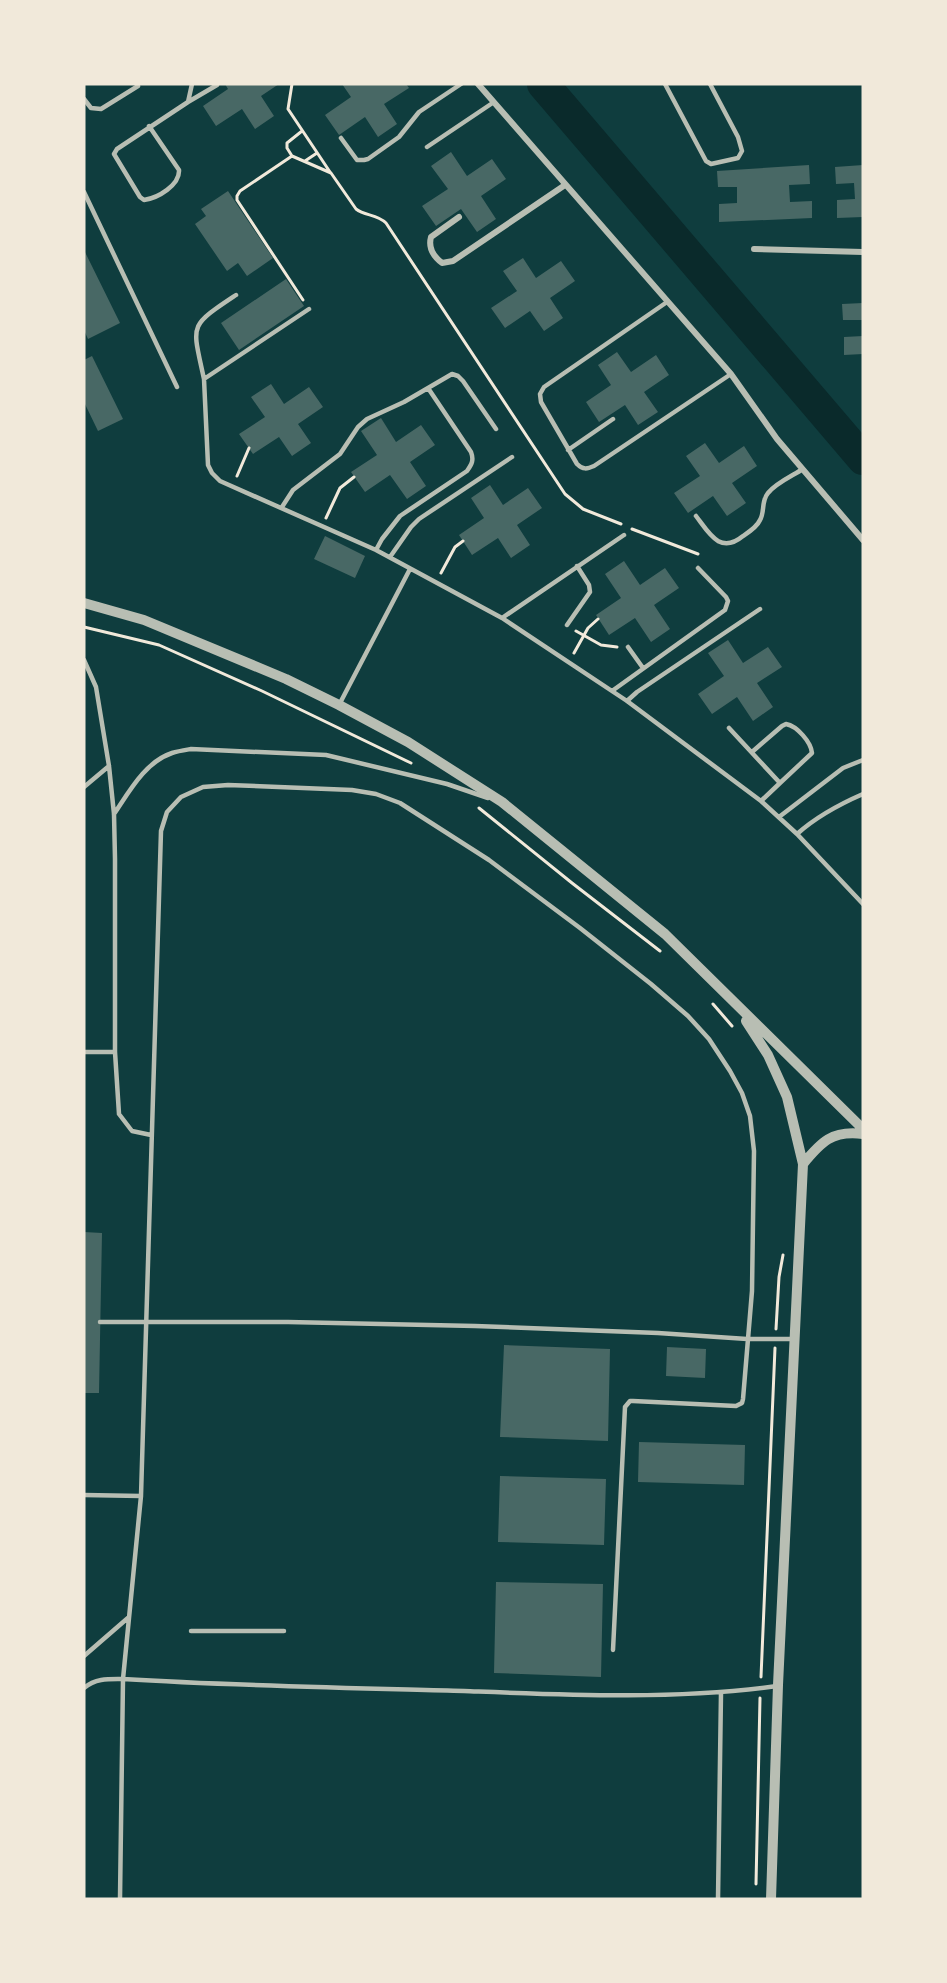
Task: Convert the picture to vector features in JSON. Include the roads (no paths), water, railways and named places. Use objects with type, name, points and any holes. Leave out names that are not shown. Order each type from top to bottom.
[{"type":"street","points":[[478,84],[731,374],[777,439],[863,540]]},
{"type":"street","points":[[459,217],[431,237],[430,248],[442,263],[453,261],[565,185]]},
{"type":"street","points":[[754,249],[863,252]]},
{"type":"street","points":[[84,603],[144,620],[286,679],[408,742],[501,802],[665,934],[863,1129]]},
{"type":"street","points":[[737,1005],[768,1055],[787,1097],[803,1164],[778,1685],[771,1899]]},
{"type":"street","points":[[803,1164],[820,1144],[837,1134],[863,1134]]},
{"type":"lane","points":[[188,102],[192,84]]},
{"type":"lane","points":[[341,138],[357,160],[364,160],[399,137],[419,112],[461,84]]},
{"type":"lane","points":[[665,84],[706,160],[711,164],[738,158],[742,151],[738,137],[710,84]]},
{"type":"lane","points":[[84,99],[91,108],[101,109],[138,86]]},
{"type":"lane","points":[[149,126],[179,170],[179,178],[151,199],[144,200],[114,154],[117,149],[149,126],[217,86]]},
{"type":"lane","points":[[427,147],[494,102]]},
{"type":"lane","points":[[84,192],[177,387]]},
{"type":"lane","points":[[236,295],[204,316],[197,325],[195,334],[204,379],[208,465],[220,481],[376,550],[502,618],[627,701],[761,801],[797,834],[863,904]]},
{"type":"lane","points":[[667,302],[544,387],[540,394],[541,402],[581,468],[587,469],[594,466],[731,374]]},
{"type":"lane","points":[[204,379],[309,309]]},
{"type":"lane","points":[[282,507],[293,490],[340,454],[358,427],[367,419],[404,402],[452,374],[458,376],[496,429]]},
{"type":"lane","points":[[376,550],[400,516],[466,471],[473,458],[428,388]]},
{"type":"lane","points":[[568,450],[614,419]]},
{"type":"lane","points":[[390,557],[419,519],[512,457]]},
{"type":"lane","points":[[696,516],[718,542],[727,544],[737,541],[759,523],[769,491],[803,469]]},
{"type":"lane","points":[[502,618],[624,536]]},
{"type":"lane","points":[[567,625],[590,592],[589,585],[577,566]]},
{"type":"lane","points":[[612,691],[725,610],[728,601],[726,597],[698,568]]},
{"type":"lane","points":[[339,705],[410,569]]},
{"type":"lane","points":[[627,701],[760,609]]},
{"type":"lane","points":[[628,647],[643,668]]},
{"type":"lane","points":[[84,660],[96,687],[114,814],[115,1052],[119,1114],[132,1131],[151,1135]]},
{"type":"lane","points":[[752,752],[786,724],[794,726],[809,743],[812,753],[761,801]]},
{"type":"lane","points":[[729,728],[780,783]]},
{"type":"lane","points":[[114,814],[135,783],[153,764],[170,754],[208,748],[326,755],[447,784],[501,802]]},
{"type":"lane","points":[[779,818],[843,768],[863,760]]},
{"type":"lane","points":[[84,787],[109,766]]},
{"type":"lane","points":[[120,1899],[123,1679],[141,1496],[161,831],[166,812],[181,797],[203,787],[228,785],[352,790],[376,794],[400,803],[489,860],[651,984],[709,1039],[742,1093],[750,1116],[754,1152],[752,1291],[743,1399],[739,1405],[633,1401],[627,1403],[613,1650]]},
{"type":"lane","points":[[797,834],[843,803],[863,794]]},
{"type":"lane","points":[[84,1052],[115,1052]]},
{"type":"lane","points":[[100,1323],[288,1322],[475,1326],[747,1339],[794,1339]]},
{"type":"lane","points":[[84,1495],[141,1496]]},
{"type":"lane","points":[[84,1656],[129,1617]]},
{"type":"lane","points":[[190,1631],[284,1631]]},
{"type":"lane","points":[[84,1688],[101,1679],[123,1679],[489,1693],[677,1695],[722,1693],[778,1685]]},
{"type":"lane","points":[[718,1899],[722,1693]]},
{"type":"waterway","points":[[543,84],[863,459]]}]
